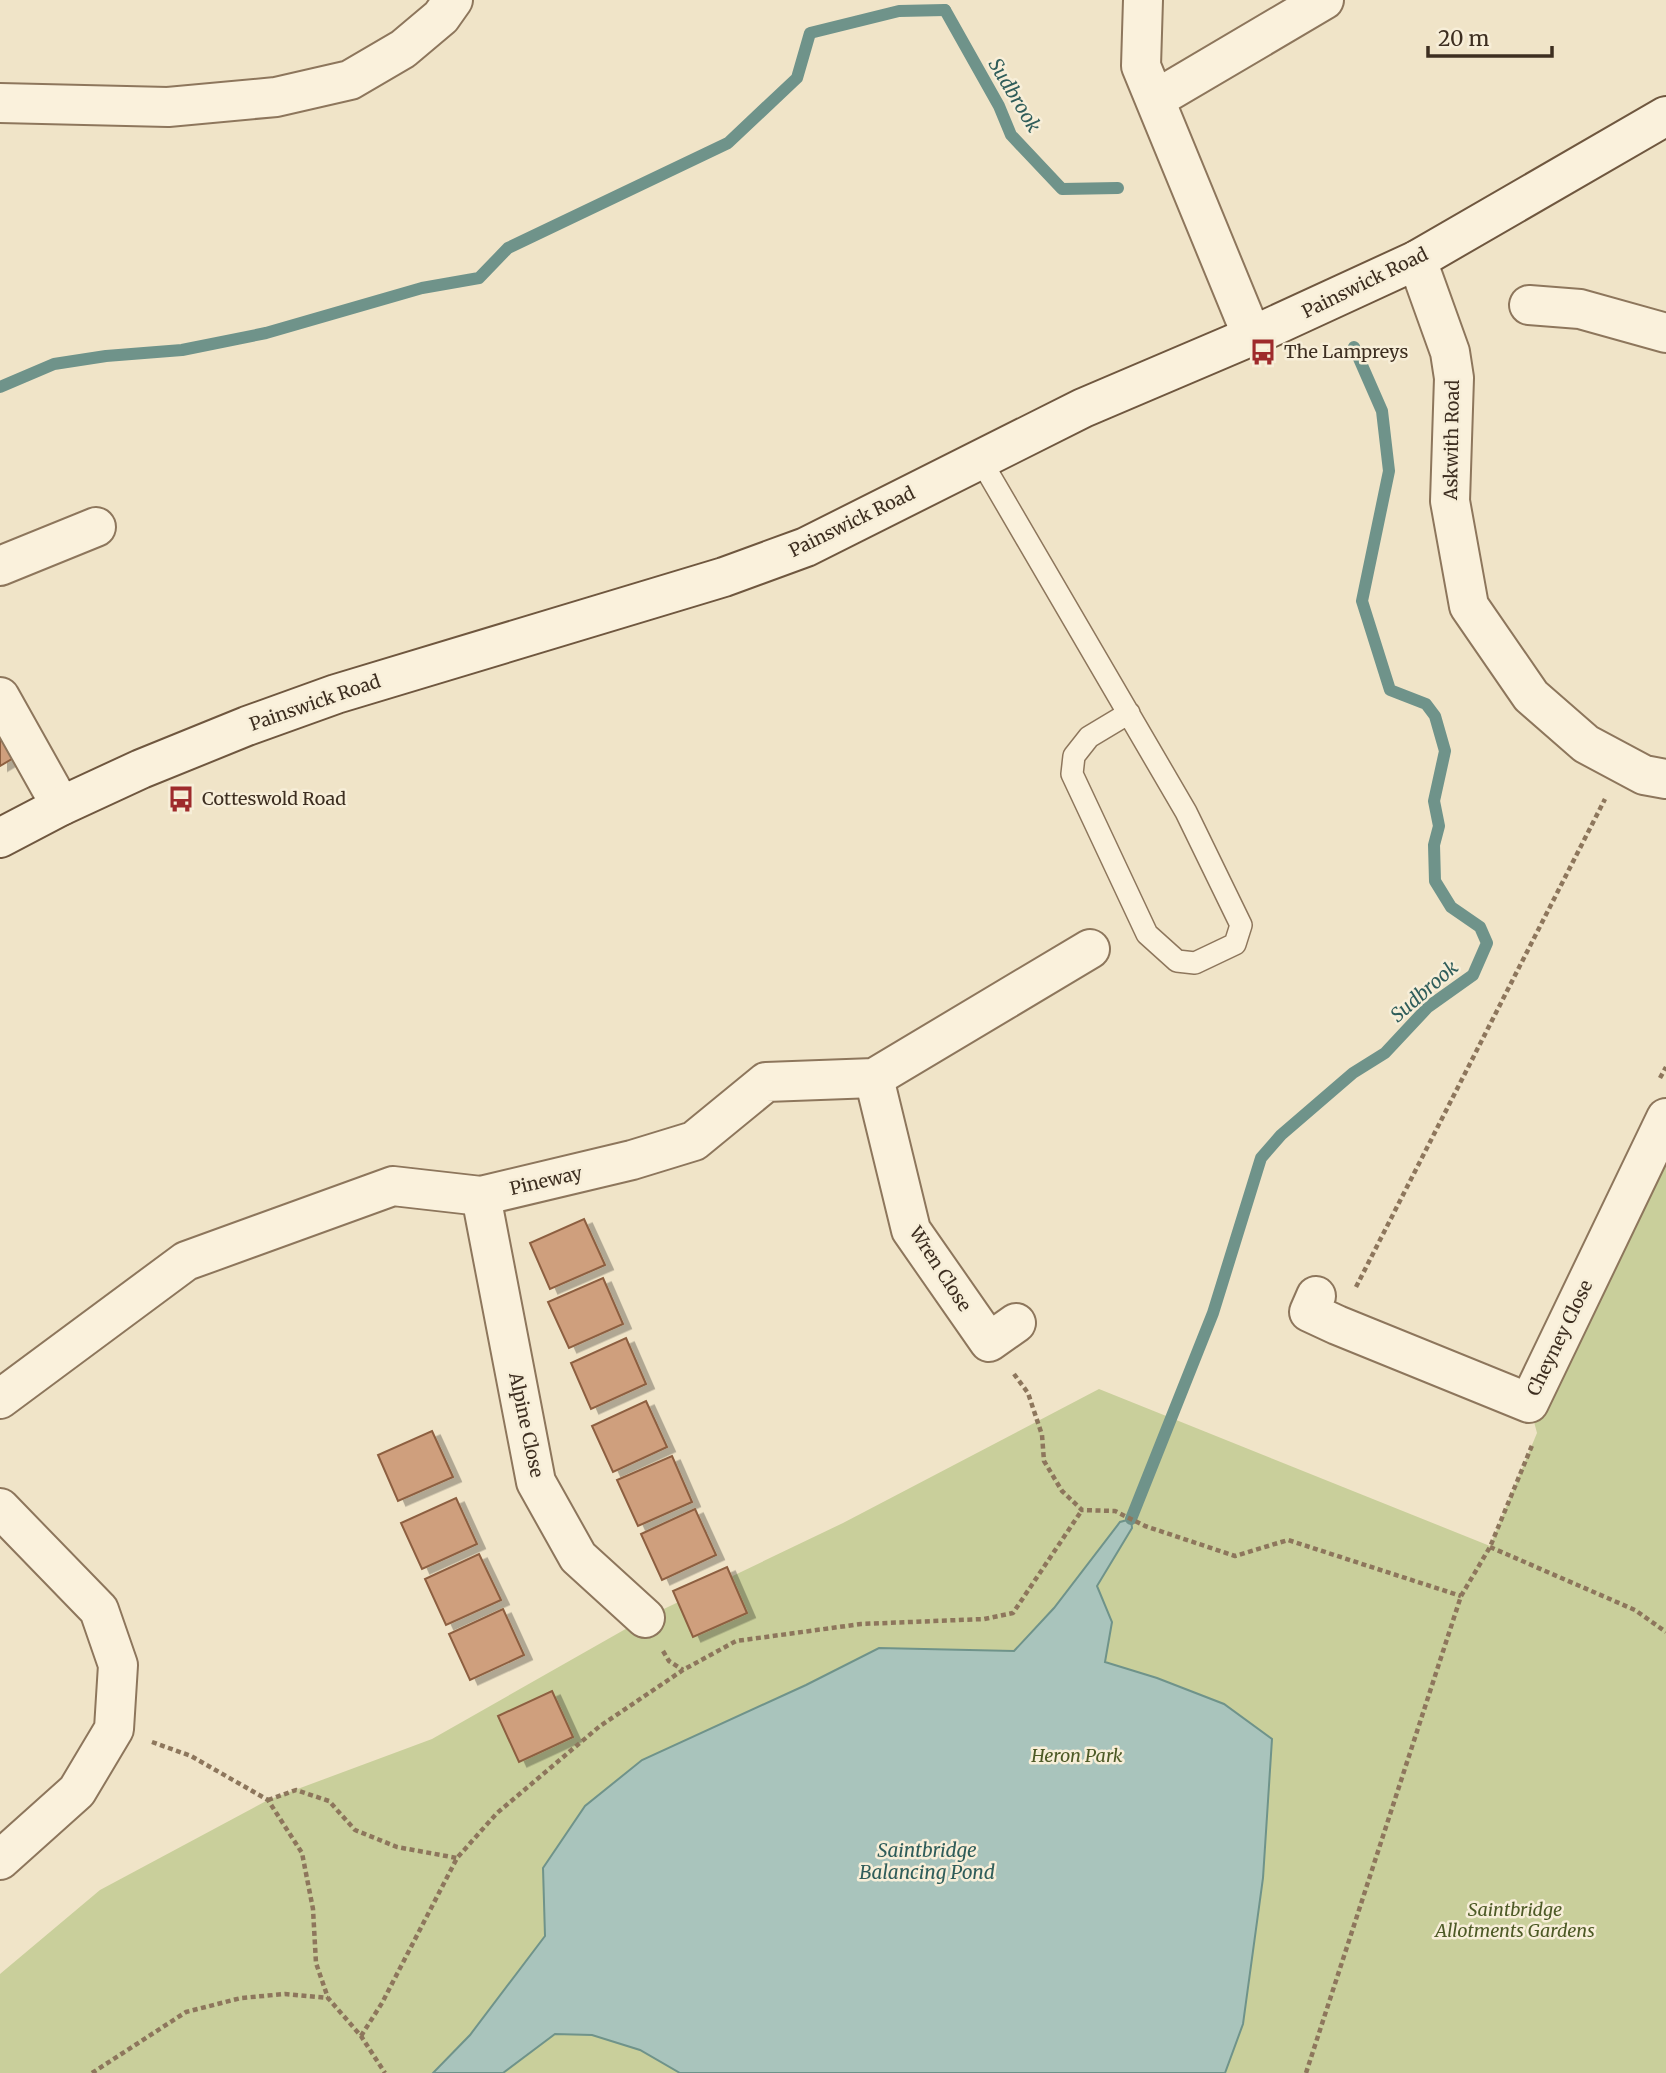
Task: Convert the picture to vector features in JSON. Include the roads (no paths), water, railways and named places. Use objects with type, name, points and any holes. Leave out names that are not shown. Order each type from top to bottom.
[{"type":"street","points":[[0,103],[168,107],[276,97],[350,80],[403,49],[440,17],[453,0]]},
{"type":"street","points":[[1143,0],[1141,66],[1252,336]]},
{"type":"street","points":[[1156,99],[1324,0]]},
{"type":"street","name":"Painswick Road","points":[[0,838],[141,769],[247,726],[336,694],[724,577],[806,547],[1083,408],[1252,336],[1417,260],[1666,116]]},
{"type":"street","name":"Askwith Road","points":[[1417,260],[1450,352],[1454,378],[1450,501],[1469,606],[1531,696],[1586,744],[1655,777]]},
{"type":"street","points":[[1529,305],[1580,309],[1664,342]]},
{"type":"street","points":[[0,566],[96,527]]},
{"type":"street","points":[[0,697],[61,806]]},
{"type":"street","name":"Pineway","points":[[0,1399],[186,1261],[393,1186],[481,1196],[632,1160],[694,1141],[766,1082],[874,1078],[1090,949]]},
{"type":"street","name":"Wren Close","points":[[874,1078],[911,1230],[1002,1332]]},
{"type":"street","name":"Cheyney Close","points":[[1326,1310],[1528,1403],[1666,1118]]},
{"type":"street","name":"Alpine Close","points":[[481,1196],[536,1482],[578,1557],[645,1618]]},
{"type":"street","points":[[0,1508],[99,1610],[118,1665],[114,1729],[77,1791],[0,1860]]},
{"type":"lane","points":[[981,459],[1129,713],[1186,812],[1241,925],[1235,944],[1195,963],[1177,961],[1147,934],[1072,774],[1074,756],[1088,737],[1129,713]]},
{"type":"water","name":"Saintbridge Balancing Pond","points":[[1131,1519],[1132,1528],[1097,1586],[1112,1622],[1105,1662],[1157,1678],[1224,1704],[1272,1739],[1263,1878],[1243,2024],[1225,2073],[680,2073],[640,2050],[592,2035],[555,2034],[503,2073],[433,2073],[470,2035],[545,1936],[543,1868],[585,1806],[642,1760],[806,1685],[879,1648],[1014,1651],[1054,1608],[1120,1522]]},
{"type":"waterway","name":"Sudbrook","points":[[945,10],[999,106],[1011,135],[1062,189],[1118,188]]},
{"type":"waterway","points":[[0,387],[54,364],[106,356],[182,350],[266,333],[422,288],[479,278],[508,248],[728,143],[797,78],[810,33],[899,11],[945,10]]},
{"type":"waterway","name":"Sudbrook","points":[[1131,1519],[1213,1313],[1261,1158],[1281,1135],[1353,1073],[1385,1053],[1428,1007],[1473,975],[1487,943],[1480,927],[1451,907],[1435,881],[1434,845],[1439,826],[1434,801],[1445,751],[1435,716],[1426,704],[1390,690],[1362,601],[1389,471],[1382,411],[1354,347]]},
{"type":"place","name":"The Lampreys","points":[[1263,352]]},
{"type":"place","name":"Cotteswold Road","points":[[181,799]]},
{"type":"park label","name":"Heron Park","points":[[1077,1756]]},
{"type":"park label","name":"Saintbridge Allotments Gardens","points":[[1515,1920]]}]
